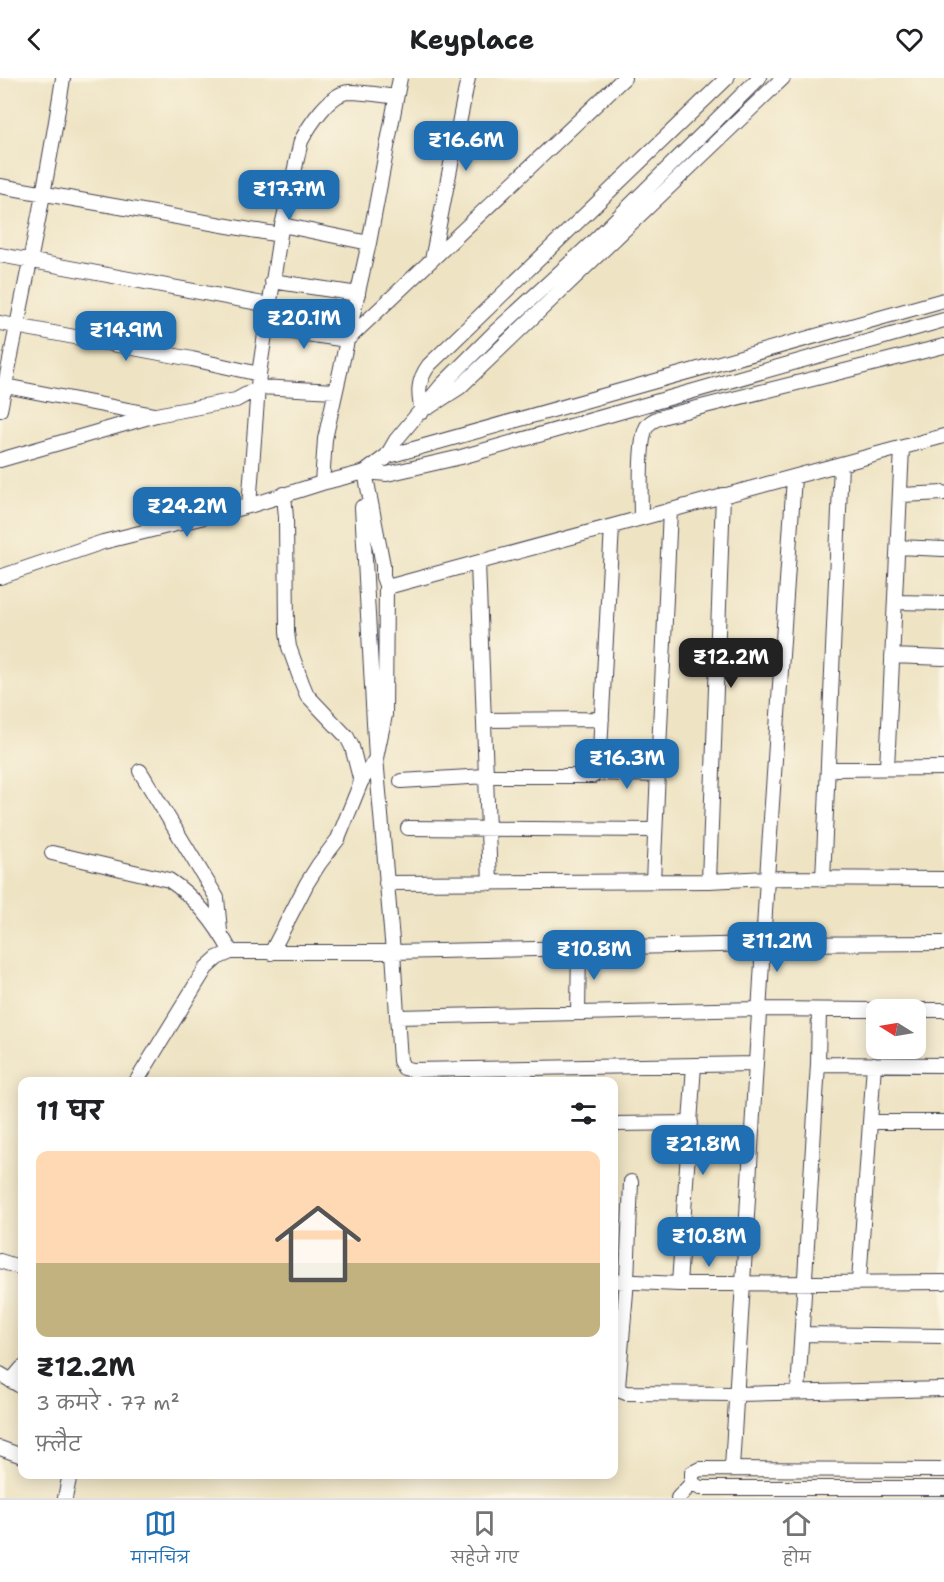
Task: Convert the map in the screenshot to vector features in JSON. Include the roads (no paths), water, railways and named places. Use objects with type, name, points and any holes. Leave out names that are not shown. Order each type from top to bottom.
[{"type":"street","points":[[0,410],[2,385],[43,194],[63,78]]},
{"type":"street","points":[[322,483],[325,439],[334,391],[369,243],[400,78]]},
{"type":"street","points":[[432,260],[468,78]]},
{"type":"street","points":[[347,340],[624,78]]},
{"type":"street","points":[[422,412],[418,390],[422,374],[429,365],[728,78]]},
{"type":"street","points":[[365,472],[385,457],[396,440],[422,412],[441,386],[594,241],[759,78]]},
{"type":"street","points":[[422,412],[460,387],[783,78]]},
{"type":"street","points":[[249,506],[260,380],[272,281],[301,141],[333,98],[349,92],[396,97]]},
{"type":"street","points":[[0,186],[369,243]]},
{"type":"street","points":[[0,255],[269,305]]},
{"type":"street","points":[[272,281],[358,294]]},
{"type":"street","points":[[385,457],[944,300]]},
{"type":"street","points":[[0,577],[103,542],[249,506],[365,472],[387,474],[461,457],[944,320]]},
{"type":"street","points":[[0,323],[192,358],[260,380],[334,391]]},
{"type":"street","points":[[266,328],[347,340]]},
{"type":"street","points":[[646,426],[669,415],[944,346]]},
{"type":"street","points":[[0,460],[156,416],[236,400],[260,380]]},
{"type":"street","points":[[2,385],[156,416]]},
{"type":"street","points":[[639,406],[646,426],[642,447],[641,518]]},
{"type":"street","points":[[386,585],[396,585],[478,564],[944,436]]},
{"type":"street","points":[[887,768],[902,448]]},
{"type":"street","points":[[385,457],[387,474]]},
{"type":"street","points":[[823,880],[840,464]]},
{"type":"street","points":[[271,953],[307,883],[338,839],[361,782],[376,758],[385,715],[386,585],[365,472]]},
{"type":"street","points":[[732,1468],[755,1064],[794,477]]},
{"type":"street","points":[[901,495],[944,493]]},
{"type":"street","points":[[284,494],[286,632],[289,647],[308,695],[347,737],[352,747],[361,782]]},
{"type":"street","points":[[709,881],[723,495]]},
{"type":"street","points":[[362,507],[376,758],[400,1062],[404,1068],[468,1075],[755,1064]]},
{"type":"street","points":[[653,881],[670,510]]},
{"type":"street","points":[[597,773],[612,526]]},
{"type":"street","points":[[898,548],[944,549]]},
{"type":"street","points":[[478,564],[490,883]]},
{"type":"street","points":[[895,602],[944,603]]},
{"type":"street","points":[[892,656],[944,658]]},
{"type":"street","points":[[484,720],[602,719]]},
{"type":"street","points":[[828,769],[944,768]]},
{"type":"street","points":[[140,771],[217,898],[220,931]]},
{"type":"street","points":[[401,781],[486,776],[593,776],[597,773],[658,775]]},
{"type":"street","points":[[408,828],[655,830]]},
{"type":"street","points":[[52,853],[169,880],[209,916],[231,952]]},
{"type":"street","points":[[386,883],[709,881],[767,878],[944,879]]},
{"type":"street","points":[[139,1077],[206,969],[217,958],[231,952],[393,952],[763,944],[944,943]]},
{"type":"street","points":[[578,1013],[579,948]]},
{"type":"street","points":[[397,1017],[759,1009],[866,1010]]},
{"type":"street","points":[[798,1392],[818,1064],[819,1010]]},
{"type":"street","points":[[926,1010],[944,1010]]},
{"type":"street","points":[[818,1064],[944,1065]]},
{"type":"street","points":[[859,1282],[874,1064]]},
{"type":"street","points":[[679,1284],[694,1065]]},
{"type":"street","points":[[871,1122],[944,1122]]},
{"type":"street","points":[[618,1124],[691,1123]]},
{"type":"street","points":[[618,1387],[620,1281],[631,1182]]},
{"type":"street","points":[[0,1261],[18,1267]]},
{"type":"street","points":[[620,1281],[679,1284],[944,1282]]},
{"type":"street","points":[[802,1334],[944,1336]]},
{"type":"street","points":[[618,1392],[736,1394],[944,1389]]},
{"type":"street","points":[[0,1448],[18,1455]]},
{"type":"street","points":[[678,1498],[692,1483],[692,1473],[700,1469],[944,1470]]},
{"type":"street","points":[[895,1470],[897,1492]]},
{"type":"street","points":[[65,1498],[69,1479]]},
{"type":"street","points":[[692,1483],[700,1488],[897,1492],[944,1488]]}]
